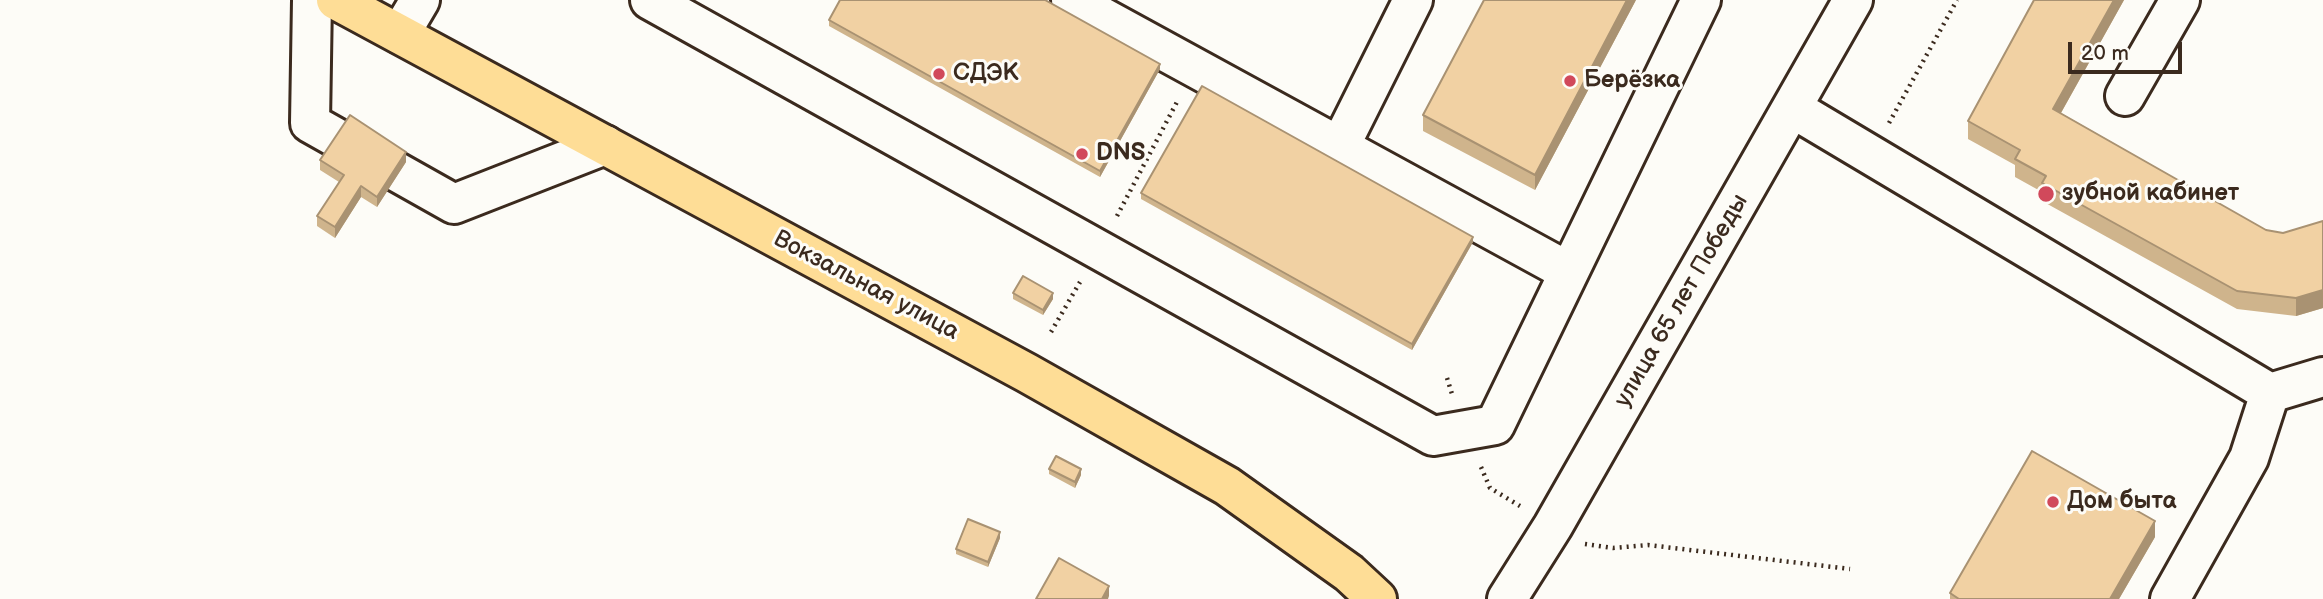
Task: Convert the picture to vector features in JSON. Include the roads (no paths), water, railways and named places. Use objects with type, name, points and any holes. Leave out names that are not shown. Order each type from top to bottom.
[{"type":"main road","name":"Вокзальная улица","points":[[336,0],[1027,373],[1227,486],[1349,573],[1377,599]]},
{"type":"street","points":[[312,0],[310,124],[454,204],[605,145]]},
{"type":"street","points":[[400,34],[419,0]]},
{"type":"street","points":[[650,0],[1433,436],[1495,425],[1701,0]]},
{"type":"street","points":[[1071,0],[1569,272]]},
{"type":"street","points":[[1339,148],[1413,0]]},
{"type":"street","name":"улица 65 лет Победы","points":[[1507,599],[1553,526],[1853,0]]},
{"type":"street","points":[[2125,96],[2180,0]]},
{"type":"street","points":[[1793,108],[2270,393],[2323,377]]},
{"type":"street","points":[[2170,599],[2249,458],[2270,393]]},
{"type":"place","name":"СДЭК","points":[[939,74]]},
{"type":"place","name":"Берёзка","points":[[1570,81]]},
{"type":"place","name":"DNS","points":[[1082,154]]},
{"type":"place","name":"зубной кабинет","points":[[2046,194]]},
{"type":"place","name":"Дом быта","points":[[2053,502]]}]
